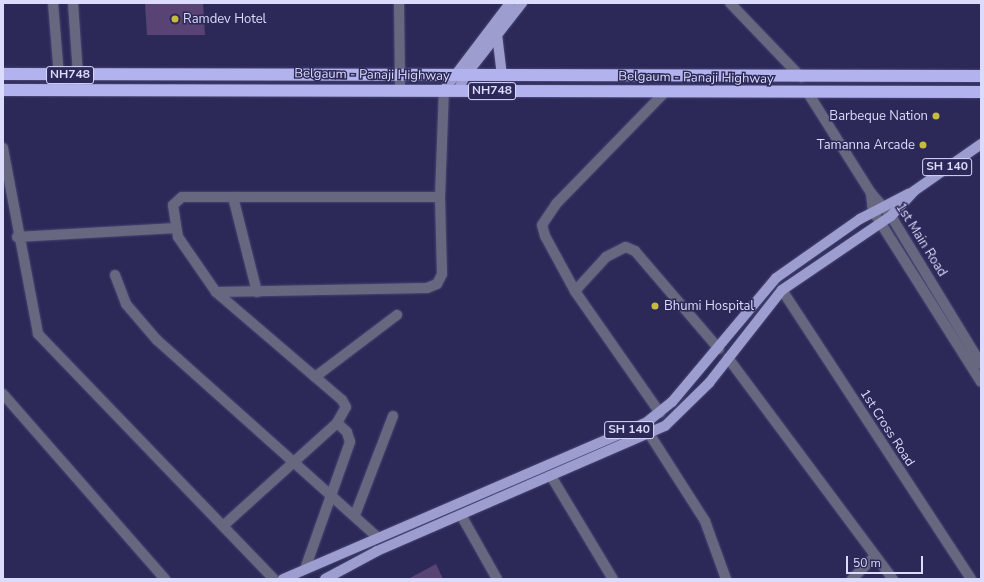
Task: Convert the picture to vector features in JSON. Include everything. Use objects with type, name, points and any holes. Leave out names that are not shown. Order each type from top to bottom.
[{"type":"highway","name":"Belgaum - Panaji Highway","points":[[3,74],[59,74],[79,82],[400,90],[808,93],[981,92]]},
{"type":"highway","name":"Belgaum - Panaji Highway","points":[[3,90],[60,89],[79,82],[452,75],[801,77],[981,76]]},
{"type":"main road","points":[[444,90],[452,75],[510,3]]},
{"type":"main road","points":[[458,90],[465,76],[522,3]]},
{"type":"main road","points":[[497,34],[502,76]]},
{"type":"main road","name":"SH 140","points":[[283,579],[376,536],[643,424],[660,412],[719,349],[776,278],[883,204],[914,191],[981,144]]},
{"type":"main road","name":"SH 140","points":[[324,579],[377,550],[649,434],[677,416],[728,358],[782,290],[891,216],[914,191]]},
{"type":"street","points":[[53,3],[60,89]]},
{"type":"street","points":[[73,3],[79,82]]},
{"type":"street","points":[[399,3],[400,90]]},
{"type":"street","points":[[730,3],[801,77]]},
{"type":"street","points":[[216,292],[428,288],[437,284],[442,274],[440,197],[444,90]]},
{"type":"street","points":[[660,412],[575,291],[545,236],[542,225],[556,204],[665,92]]},
{"type":"street","name":"1st Main Road","points":[[808,93],[871,193],[883,204],[891,216],[981,364]]},
{"type":"street","points":[[3,148],[17,237],[34,323],[45,344],[274,579]]},
{"type":"street","points":[[871,193],[873,211],[882,222],[981,382]]},
{"type":"street","points":[[223,526],[295,463],[337,423],[346,407],[315,377],[216,292],[176,228],[173,206],[182,197],[440,197]]},
{"type":"street","points":[[233,197],[257,292]]},
{"type":"street","points":[[17,237],[176,228]]},
{"type":"street","points":[[575,291],[606,257],[626,247],[635,251],[719,349]]},
{"type":"street","points":[[115,275],[126,304],[157,340],[295,463],[331,493],[376,536]]},
{"type":"street","name":"1st Cross Road","points":[[782,290],[971,579]]},
{"type":"street","points":[[315,377],[397,315]]},
{"type":"street","points":[[728,358],[893,579]]},
{"type":"street","points":[[3,394],[165,579]]},
{"type":"street","points":[[355,515],[393,416]]},
{"type":"street","points":[[304,570],[350,442],[347,432],[337,423]]},
{"type":"street","points":[[643,424],[702,514],[726,579]]},
{"type":"street","points":[[551,476],[613,579]]},
{"type":"street","points":[[460,515],[497,579]]},
{"type":"street","points":[[852,579],[875,556]]},
{"type":"building","name":"Ramdev Hotel","points":[[145,3],[203,3],[205,35],[147,35]]},
{"type":"building","points":[[436,564],[443,579],[408,579]]},
{"type":"place","name":"Ramdev Hotel","points":[[175,19]]},
{"type":"place","name":"Barbeque Nation","points":[[936,116]]},
{"type":"place","name":"Tamanna Arcade","points":[[923,145]]},
{"type":"place","name":"Bhumi Hospital","points":[[655,306]]}]
